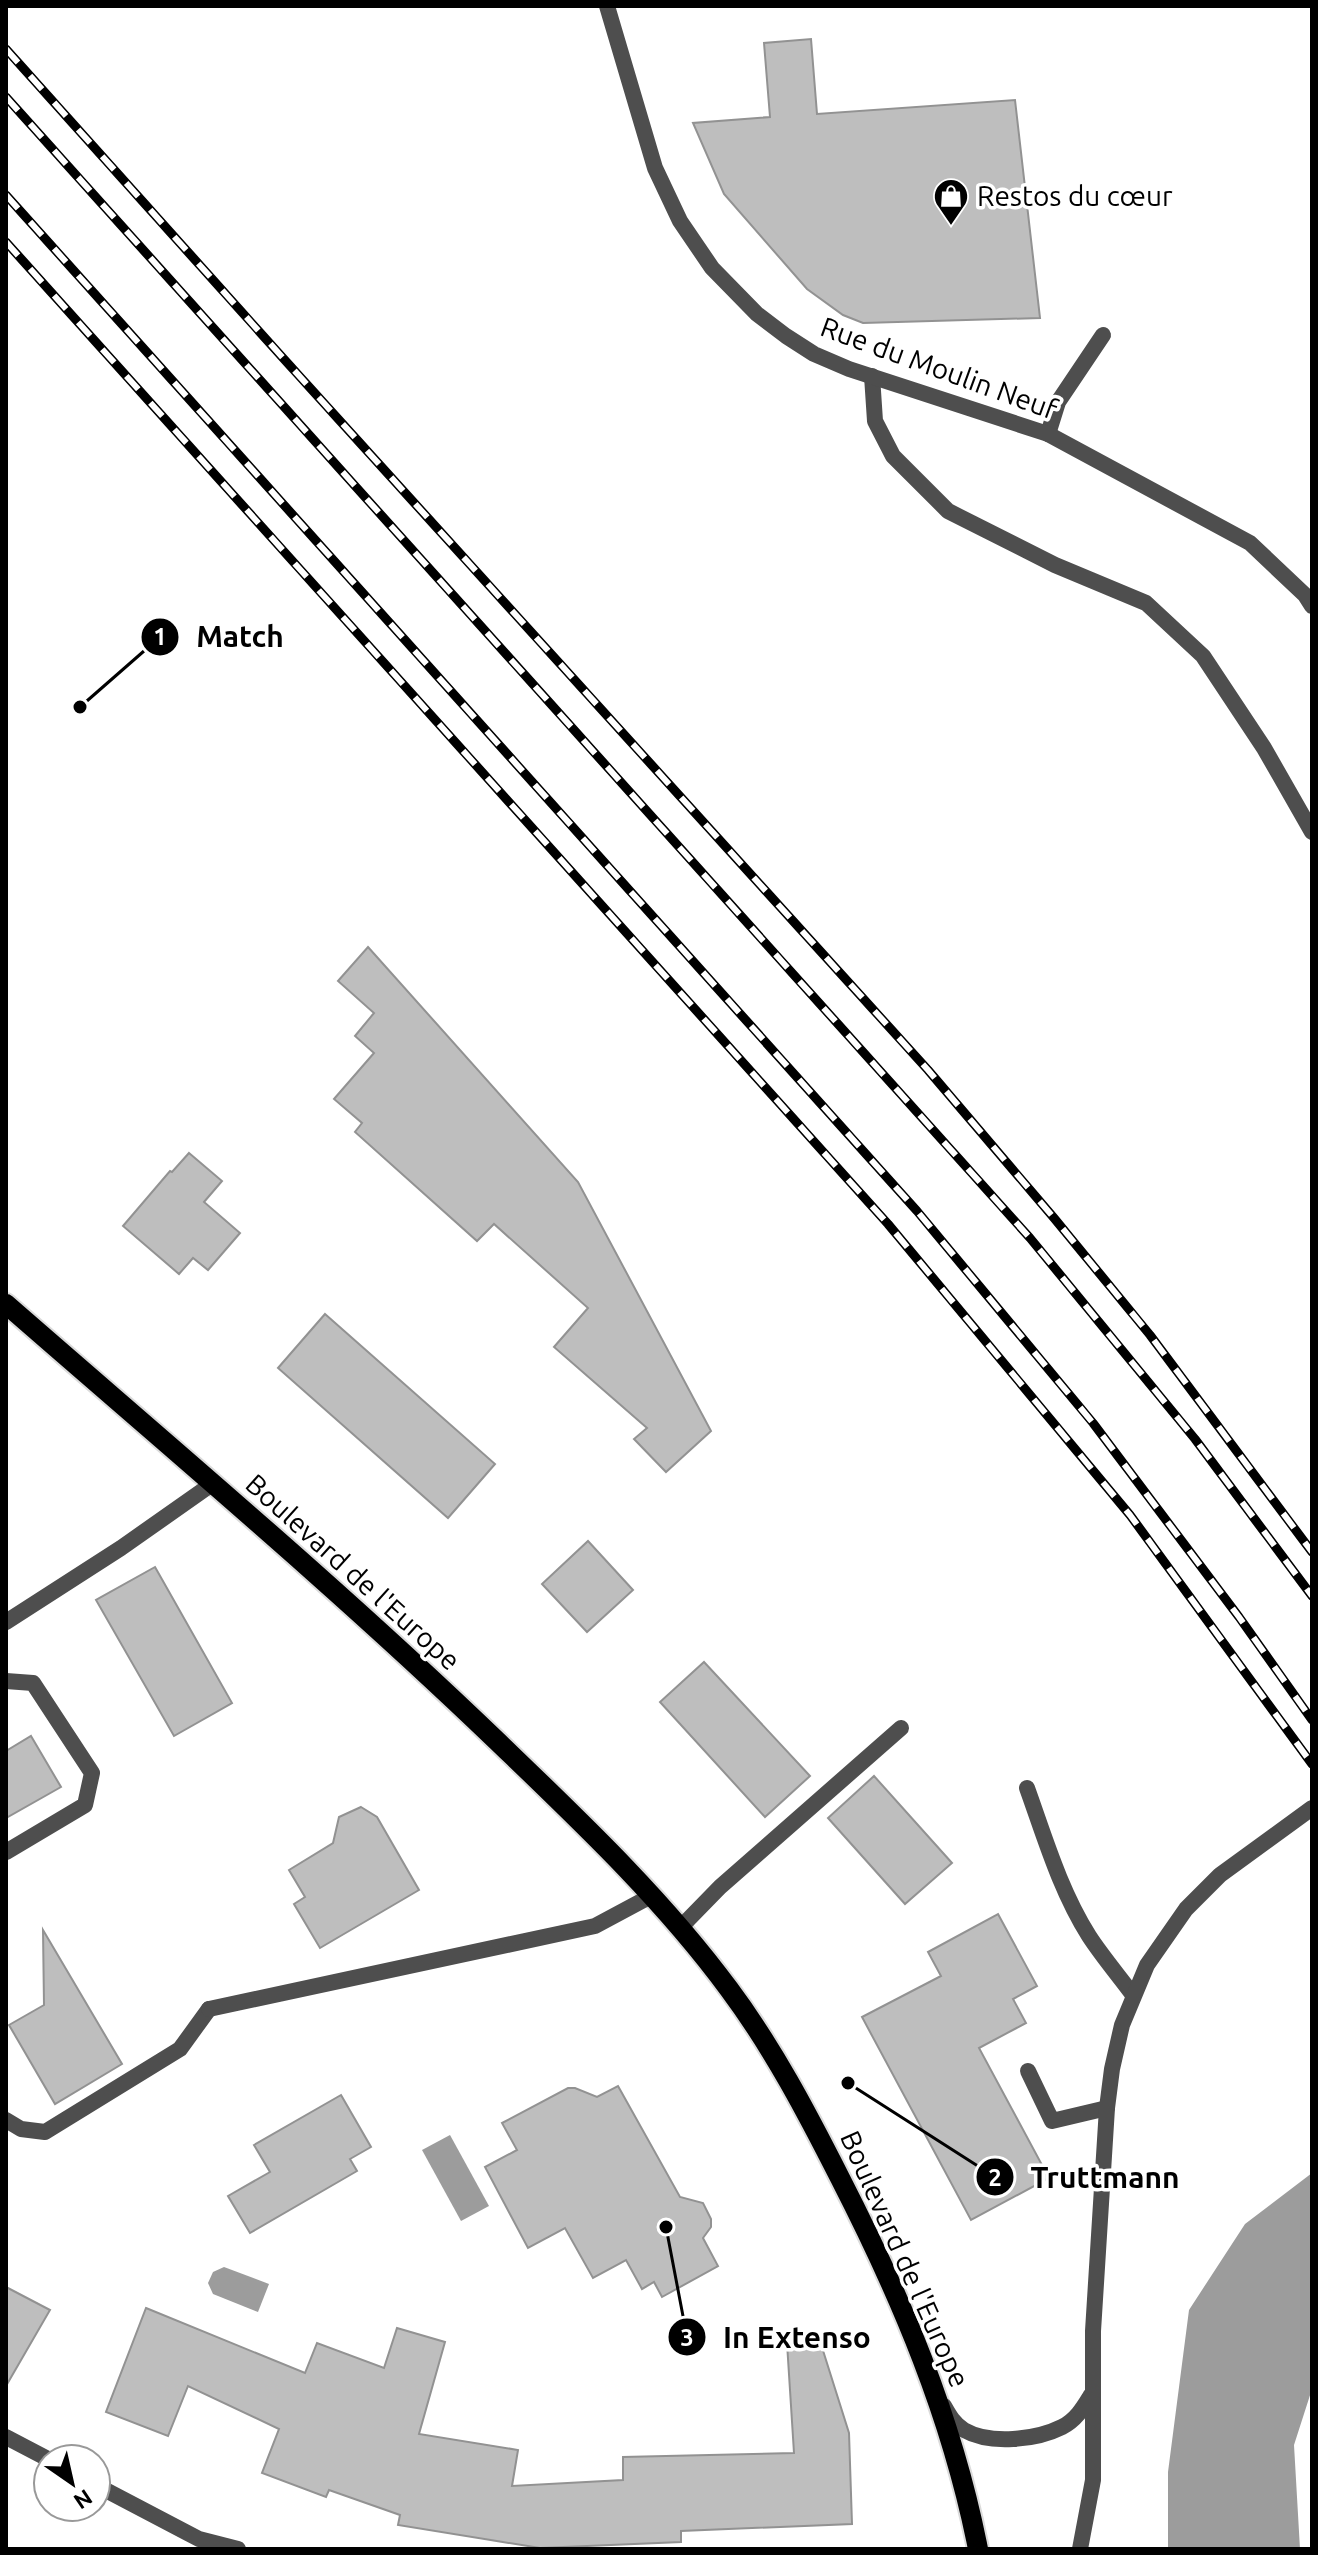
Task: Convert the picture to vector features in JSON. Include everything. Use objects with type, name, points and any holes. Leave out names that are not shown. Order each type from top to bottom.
[{"type":"main road","name":"Boulevard de l'Europe","points":[[6,1304],[439,1685],[577,1818],[680,1928],[731,1991],[797,2093],[855,2206],[915,2337],[939,2397],[970,2508],[978,2549]]},
{"type":"street","name":"Rue du Moulin Neuf","points":[[607,6],[655,168],[680,221],[695,245],[757,314],[814,354],[1048,434],[1250,543],[1310,597]]},
{"type":"street","points":[[1048,434],[1058,402],[1103,335]]},
{"type":"street","points":[[872,376],[875,421],[893,456],[948,511],[1055,565],[1146,603],[1203,656],[1264,748],[1312,832]]},
{"type":"street","points":[[6,1622],[121,1548],[212,1484]]},
{"type":"street","points":[[6,1681],[33,1683],[92,1773],[85,1805],[6,1852]]},
{"type":"street","points":[[680,1928],[720,1887],[901,1728]]},
{"type":"street","points":[[1027,1788],[1053,1864],[1073,1907],[1090,1937],[1133,1995]]},
{"type":"street","points":[[1079,2544],[1093,2480],[1093,2331],[1107,2108],[1122,2025],[1133,1995],[1160,1944],[1186,1909],[1220,1875],[1312,1808]]},
{"type":"street","points":[[6,2120],[21,2129],[45,2132],[180,2049],[209,2009],[595,1926],[651,1896]]},
{"type":"street","points":[[1028,2071],[1052,2121],[1107,2108]]},
{"type":"street","points":[[939,2397],[951,2419],[964,2430],[985,2437],[1022,2438],[1062,2427],[1080,2414],[1092,2394]]},
{"type":"street","points":[[6,2437],[32,2451]]},
{"type":"street","points":[[112,2493],[199,2539],[238,2549]]},
{"type":"shaded area","points":[[450,2135],[489,2206],[461,2221],[422,2150]]},
{"type":"shaded area","points":[[1312,2173],[1312,2389],[1294,2445],[1300,2549],[1168,2549],[1168,2472],[1189,2310],[1245,2224]]},
{"type":"shaded area","points":[[224,2267],[269,2284],[258,2312],[213,2294],[208,2283],[213,2272]]},
{"type":"building","points":[[811,39],[817,114],[1015,100],[1040,318],[863,323],[843,315],[807,289],[724,194],[693,123],[770,117],[764,43]]},
{"type":"building","points":[[368,947],[578,1182],[711,1431],[666,1472],[634,1439],[647,1428],[554,1347],[588,1308],[494,1224],[477,1241],[355,1132],[362,1123],[334,1099],[374,1053],[355,1036],[374,1013],[338,981]]},
{"type":"building","points":[[189,1153],[222,1181],[204,1202],[240,1233],[208,1270],[193,1258],[179,1274],[123,1226]]},
{"type":"building","points":[[325,1314],[495,1464],[448,1518],[278,1368]]},
{"type":"building","points":[[588,1541],[633,1590],[587,1632],[542,1584]]},
{"type":"building","points":[[155,1567],[232,1703],[174,1736],[96,1600]]},
{"type":"building","points":[[704,1662],[810,1776],[765,1817],[660,1702]]},
{"type":"building","points":[[31,1736],[61,1787],[6,1818],[6,1751]]},
{"type":"building","points":[[874,1776],[952,1863],[905,1904],[828,1818]]},
{"type":"building","points":[[361,1807],[377,1817],[419,1890],[320,1948],[294,1904],[305,1897],[289,1870],[333,1843],[339,1817]]},
{"type":"building","points":[[998,1914],[1037,1986],[1013,1999],[1026,2023],[979,2048],[1049,2178],[971,2220],[862,2017],[941,1976],[928,1952]]},
{"type":"building","points":[[43,1930],[122,2064],[55,2104],[9,2025],[44,2005]]},
{"type":"building","points":[[618,2086],[680,2197],[703,2203],[711,2219],[711,2227],[703,2238],[718,2266],[662,2297],[654,2282],[642,2289],[626,2260],[593,2278],[565,2228],[528,2248],[485,2167],[517,2150],[502,2123],[568,2088],[597,2097]]},
{"type":"building","points":[[341,2095],[371,2147],[350,2159],[357,2171],[250,2233],[228,2196],[270,2172],[254,2145]]},
{"type":"building","points":[[6,2287],[50,2310],[6,2386]]},
{"type":"building","points":[[146,2308],[305,2373],[317,2343],[384,2368],[397,2328],[445,2342],[419,2434],[518,2450],[512,2486],[623,2480],[623,2457],[794,2453],[787,2343],[820,2341],[849,2433],[852,2524],[681,2531],[681,2542],[540,2548],[398,2525],[400,2515],[329,2490],[326,2497],[262,2473],[279,2429],[188,2386],[168,2436],[106,2412]]},
{"type":"railway","points":[[6,49],[928,1070],[1150,1335],[1312,1552]]},
{"type":"railway","points":[[6,97],[1030,1238],[1195,1439],[1312,1596]]},
{"type":"railway","points":[[6,195],[917,1211],[1093,1423],[1312,1720]]},
{"type":"railway","points":[[6,242],[888,1224],[1130,1515],[1312,1764]]},
{"type":"place","name":"Restos du cœur","points":[[951,227]]},
{"type":"place","name":"Match","points":[[80,707]]},
{"type":"place","name":"Truttmann","points":[[848,2083]]},
{"type":"place","name":"In Extenso","points":[[666,2227]]}]
